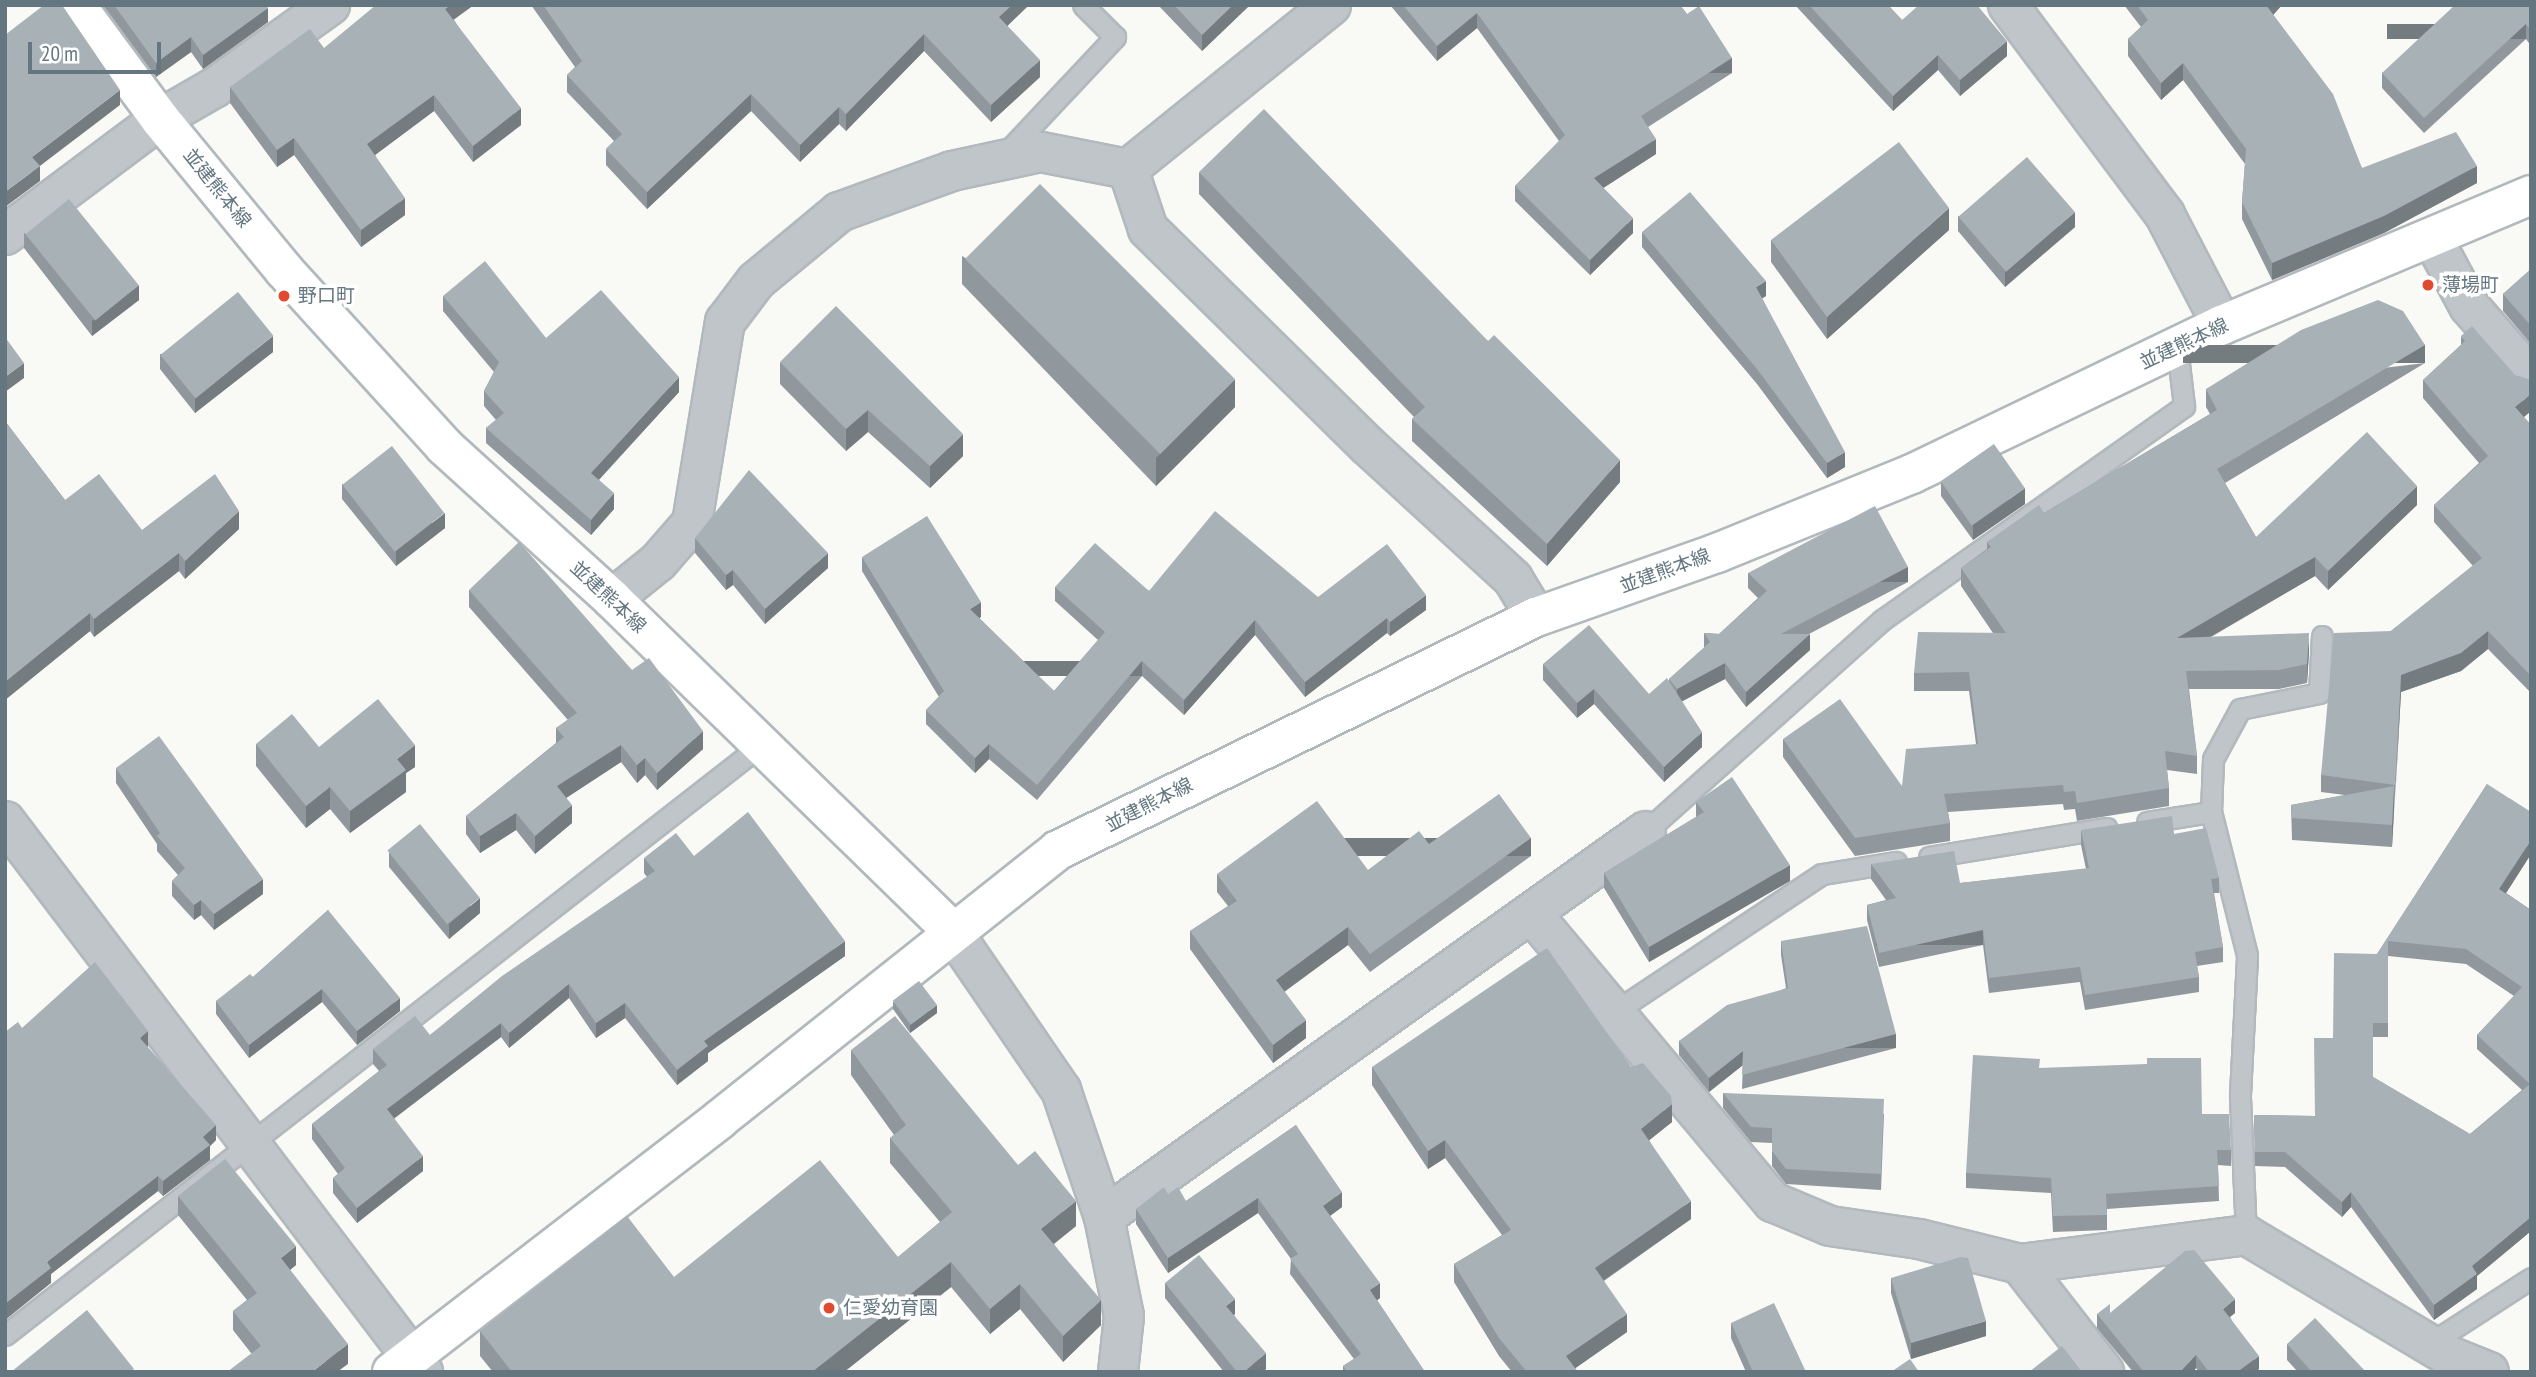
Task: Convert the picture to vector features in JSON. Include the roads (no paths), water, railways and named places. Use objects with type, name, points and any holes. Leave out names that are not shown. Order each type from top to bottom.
[{"type":"main road","name":"並建熊本線","points":[[76,5],[160,119],[284,270],[444,446],[612,599],[952,930],[1058,850],[1536,617],[1717,553],[1912,474],[2222,325],[2433,239],[2531,195]]},
{"type":"main road","points":[[409,1367],[952,930]]},
{"type":"street","points":[[5,235],[160,119],[215,88],[330,5]]},
{"type":"street","points":[[612,599],[658,562],[692,523],[725,322],[756,281],[839,212],[953,171],[1041,152],[1128,169],[1331,5]]},
{"type":"street","points":[[2008,5],[2165,215],[2222,325]]},
{"type":"street","points":[[1128,169],[1148,229],[1367,445],[1513,579],[1536,617]]},
{"type":"street","points":[[2433,239],[2469,306],[2531,377]]},
{"type":"street","points":[[5,821],[253,1143],[409,1367]]},
{"type":"street","points":[[1104,1217],[1646,831]]},
{"type":"street","points":[[1532,914],[1611,1014],[1773,1202],[1830,1226],[1919,1239],[2020,1264],[2246,1235],[2429,1344],[2489,1372]]},
{"type":"street","points":[[952,930],[1061,1090],[1104,1217],[1124,1316],[1118,1372]]},
{"type":"street","points":[[2020,1264],[2104,1372]]},
{"type":"lane","points":[[998,162],[1115,37],[1083,5]]},
{"type":"lane","points":[[1646,831],[1882,620],[2184,406],[2177,347]]},
{"type":"lane","points":[[2246,1235],[2240,1095],[2248,955],[2211,811],[2213,759],[2240,709],[2319,693],[2322,636]]},
{"type":"lane","points":[[5,1335],[761,745]]},
{"type":"lane","points":[[1611,1014],[1822,874],[2211,811]]},
{"type":"lane","points":[[2429,1344],[2531,1278]]},
{"type":"place","name":"薄場町","points":[[2428,285]]},
{"type":"place","name":"野口町","points":[[284,296]]},
{"type":"place","name":"仁愛幼育園","points":[[829,1308]]}]
